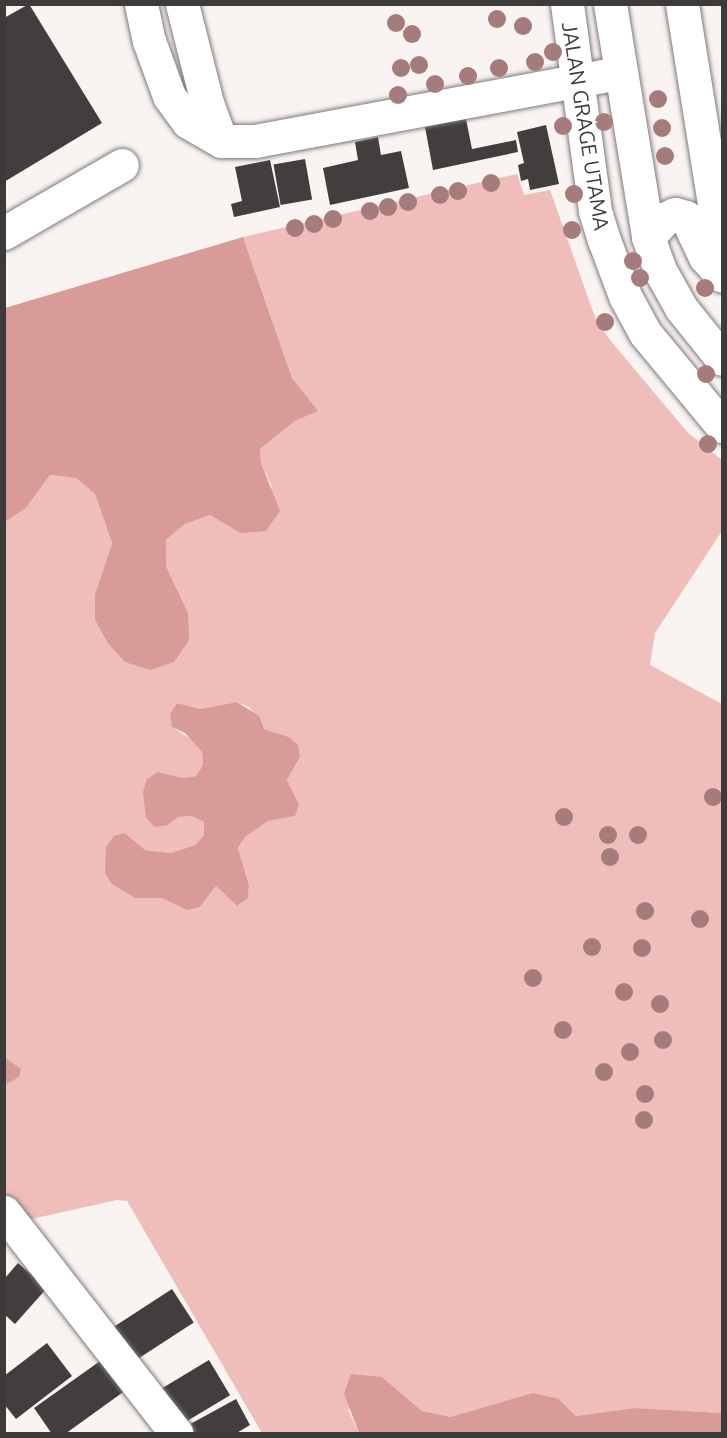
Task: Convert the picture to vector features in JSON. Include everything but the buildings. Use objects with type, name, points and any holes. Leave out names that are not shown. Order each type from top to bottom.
[{"type":"street","name":"JALAN GRAGE UTAMA","points":[[567,4],[595,211],[625,296],[645,333],[723,426]]},
{"type":"street","name":"JALAN GRAGE UTAMA","points":[[610,4],[648,237],[661,272],[681,308],[723,359]]},
{"type":"street","points":[[682,4],[718,229],[723,237]]},
{"type":"street","points":[[221,141],[182,5],[141,8],[169,96],[188,122],[221,141],[255,141],[620,73]]},
{"type":"street","points":[[4,233],[122,165]]},
{"type":"street","points":[[648,237],[666,218],[675,214],[686,217],[705,257],[723,276]]},
{"type":"street","points":[[4,1212],[177,1434]]},
{"type":"shaded area","points":[[517,174],[524,195],[550,190],[596,320],[610,340],[688,433],[722,460],[722,531],[655,633],[650,665],[722,704],[722,1413],[635,1408],[576,1416],[559,1399],[451,1417],[422,1411],[382,1377],[348,1410],[359,1433],[262,1433],[127,1201],[117,1200],[27,1220],[5,1196],[5,1085],[10,1082],[9,1061],[4,1057],[5,522],[26,508],[50,475],[76,478],[95,494],[112,543],[95,594],[95,620],[107,642],[188,613],[166,566],[166,540],[185,524],[210,515],[240,533],[272,487],[261,463],[260,449],[295,421],[317,411],[292,378],[243,237]],"holes":[[[237,702],[249,707],[264,729],[289,737],[300,757],[287,780],[299,804],[294,816],[268,821],[245,837],[238,848],[249,885],[248,898],[237,906],[216,886],[200,907],[187,909],[162,898],[135,898],[125,833],[145,850],[171,853],[195,845],[204,835],[204,822],[191,816],[177,817],[168,825],[158,772],[184,778],[196,776],[203,765],[202,752],[194,741],[172,727],[176,703],[200,709]]]},
{"type":"shaded area","points":[[243,237],[292,378],[318,411],[295,421],[260,449],[261,463],[280,511],[266,531],[240,533],[210,515],[185,524],[166,540],[166,566],[188,613],[189,640],[174,662],[150,670],[125,662],[107,642],[95,620],[95,594],[112,543],[95,494],[76,478],[50,475],[26,508],[5,522],[5,308]]},
{"type":"shaded area","points":[[237,702],[259,716],[264,729],[289,737],[298,745],[300,757],[287,780],[299,804],[295,816],[268,821],[245,837],[238,848],[249,885],[248,898],[237,906],[216,886],[200,907],[187,910],[162,898],[135,898],[112,884],[105,873],[106,847],[114,836],[125,833],[145,850],[171,853],[195,845],[204,835],[204,822],[191,816],[178,817],[168,825],[155,827],[146,818],[143,792],[147,779],[158,772],[184,778],[196,776],[203,765],[202,752],[185,733],[172,727],[170,714],[177,703],[200,709]]},
{"type":"shaded area","points":[[4,1057],[21,1069],[19,1077],[5,1085]]},
{"type":"shaded area","points":[[351,1374],[382,1377],[422,1411],[451,1417],[533,1393],[559,1399],[576,1416],[635,1408],[722,1413],[722,1433],[359,1433],[344,1394]]}]
